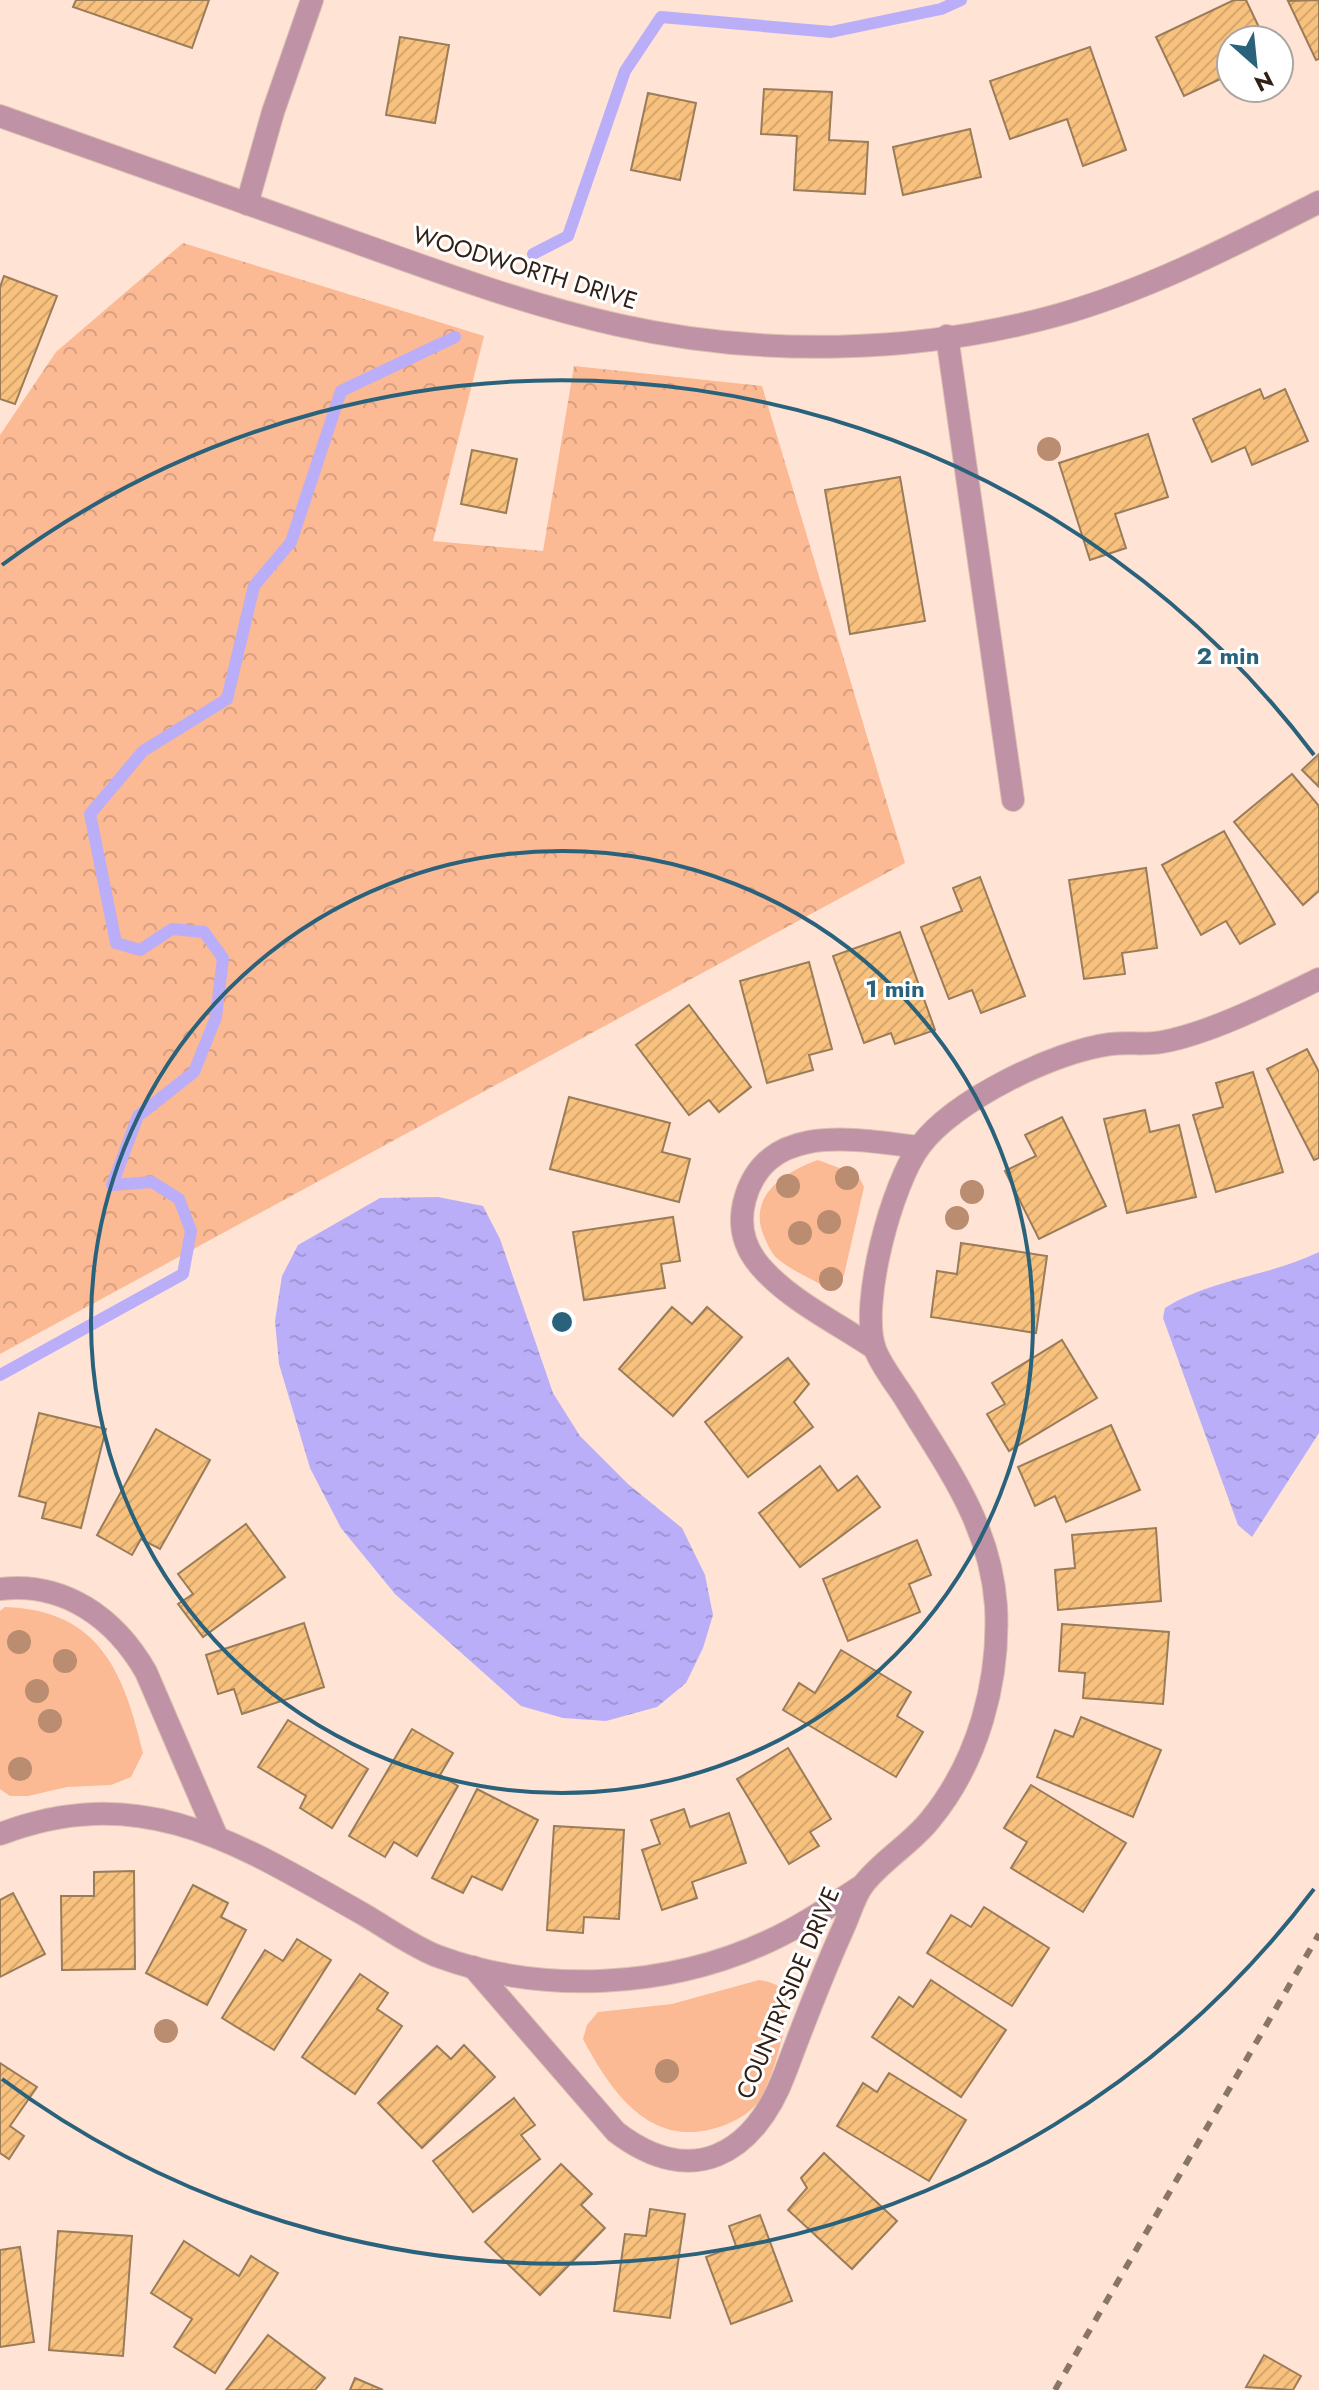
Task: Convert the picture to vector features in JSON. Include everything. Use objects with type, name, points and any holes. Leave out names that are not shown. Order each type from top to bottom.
[{"type":"street","points":[[247,204],[273,112],[312,0]]},
{"type":"street","name":"WOODWORTH DRIVE","points":[[0,116],[458,278],[569,313],[636,329],[770,346],[828,346],[947,336],[1058,315],[1113,297],[1194,264],[1319,202]]},
{"type":"street","points":[[947,336],[1013,800]]},
{"type":"street","name":"COUNTRYSIDE DRIVE","points":[[874,1348],[871,1318],[880,1248],[894,1200],[919,1147],[953,1112],[979,1093],[1108,1044],[1163,1042],[1260,1009],[1319,979]]},
{"type":"street","name":"COUNTRYSIDE DRIVE","points":[[0,1834],[33,1824],[110,1813],[170,1820],[254,1853],[434,1954],[473,1967],[559,1979],[603,1981],[660,1975],[716,1962],[770,1940],[863,1885],[930,1820],[961,1773],[989,1701],[997,1641],[987,1545],[966,1497],[874,1348],[781,1286],[760,1266],[744,1243],[740,1215],[748,1189],[764,1165],[786,1148],[813,1140],[840,1138],[919,1147]]},
{"type":"street","points":[[0,1589],[31,1588],[60,1594],[110,1624],[131,1646],[146,1672],[217,1837]]},
{"type":"street","name":"COUNTRYSIDE DRIVE","points":[[473,1967],[616,2132],[654,2157],[674,2162],[702,2161],[740,2143],[756,2129],[774,2100],[816,1989],[863,1885]]},
{"type":"green space","points":[[183,243],[484,336],[433,541],[543,551],[574,366],[762,386],[905,863],[0,1354],[0,435],[56,352]]},
{"type":"green space","points":[[818,1160],[858,1175],[864,1187],[844,1275],[837,1284],[827,1288],[776,1258],[763,1234],[760,1220],[761,1207],[773,1186],[794,1171]]},
{"type":"green space","points":[[5,1607],[37,1611],[64,1620],[85,1633],[102,1651],[127,1697],[143,1753],[131,1777],[111,1785],[67,1787],[28,1796],[10,1796],[0,1789],[0,1611]]},
{"type":"green space","points":[[759,1980],[777,1986],[785,1994],[786,2017],[780,2048],[759,2101],[744,2115],[718,2127],[689,2132],[669,2129],[650,2121],[619,2094],[583,2039],[587,2025],[598,2012],[672,2004]]},
{"type":"water","points":[[438,1197],[483,1206],[500,1239],[553,1393],[580,1436],[628,1484],[682,1528],[705,1575],[713,1615],[703,1648],[686,1683],[657,1707],[606,1721],[563,1718],[521,1706],[395,1594],[341,1528],[310,1468],[279,1364],[275,1321],[282,1276],[298,1245],[380,1198]]},
{"type":"water","points":[[1319,1252],[1319,1433],[1252,1537],[1238,1525],[1163,1318],[1165,1308],[1202,1290],[1281,1267]]},
{"type":"building","points":[[76,0],[209,0],[192,48],[73,7]]},
{"type":"building","points":[[1234,0],[1246,0],[1257,24],[1215,24],[1215,81],[1184,96],[1156,37]]},
{"type":"building","points":[[1319,0],[1319,59],[1316,60],[1288,1]]},
{"type":"building","points":[[400,37],[449,45],[435,123],[386,115]]},
{"type":"building","points":[[1090,47],[1126,150],[1083,166],[1067,119],[1010,139],[990,81]]},
{"type":"building","points":[[764,89],[832,92],[829,140],[868,142],[865,194],[794,190],[797,136],[761,134]]},
{"type":"building","points":[[648,93],[696,103],[680,180],[631,170]]},
{"type":"building","points":[[970,129],[981,177],[903,195],[893,147]]},
{"type":"building","points":[[4,276],[57,296],[15,404],[0,399],[0,287]]},
{"type":"building","points":[[1260,389],[1264,399],[1285,389],[1308,441],[1252,465],[1245,447],[1212,462],[1193,419]]},
{"type":"building","points":[[1148,434],[1168,497],[1115,514],[1126,548],[1090,560],[1059,463]]},
{"type":"building","points":[[472,450],[517,459],[506,513],[461,504]]},
{"type":"building","points":[[900,477],[925,621],[850,634],[825,490]]},
{"type":"building","points":[[1319,754],[1319,787],[1302,770]]},
{"type":"building","points":[[1292,774],[1319,806],[1319,891],[1303,905],[1234,822]]},
{"type":"building","points":[[1224,831],[1275,924],[1240,944],[1226,921],[1201,935],[1162,865]]},
{"type":"building","points":[[1146,868],[1157,948],[1122,953],[1125,974],[1084,979],[1069,880]]},
{"type":"building","points":[[980,877],[1025,996],[981,1013],[972,990],[949,999],[921,927],[962,911],[953,888]]},
{"type":"building","points":[[900,932],[935,1030],[895,1044],[891,1033],[864,1043],[833,956]]},
{"type":"building","points":[[809,962],[832,1049],[809,1055],[813,1070],[767,1083],[740,981]]},
{"type":"building","points":[[689,1005],[751,1087],[719,1112],[709,1100],[689,1115],[636,1045]]},
{"type":"building","points":[[1307,1049],[1319,1072],[1319,1158],[1314,1160],[1267,1069]]},
{"type":"building","points":[[1253,1072],[1283,1172],[1216,1192],[1193,1115],[1223,1107],[1216,1083]]},
{"type":"building","points":[[569,1097],[670,1123],[662,1152],[690,1159],[679,1202],[550,1169]]},
{"type":"building","points":[[1145,1110],[1150,1132],[1179,1125],[1196,1197],[1127,1213],[1104,1119]]},
{"type":"building","points":[[1062,1117],[1106,1206],[1039,1239],[1005,1171],[1036,1156],[1025,1135]]},
{"type":"building","points":[[673,1217],[680,1261],[661,1264],[665,1288],[584,1300],[573,1232]]},
{"type":"building","points":[[961,1243],[1047,1256],[1036,1333],[931,1317],[937,1271],[957,1274]]},
{"type":"building","points":[[672,1307],[692,1324],[707,1307],[742,1337],[673,1416],[619,1369]]},
{"type":"building","points":[[1062,1340],[1097,1398],[1009,1451],[987,1414],[1005,1404],[992,1383]]},
{"type":"building","points":[[788,1358],[809,1384],[794,1402],[813,1427],[748,1477],[705,1422]]},
{"type":"building","points":[[39,1413],[106,1429],[81,1528],[42,1518],[46,1503],[19,1496]]},
{"type":"building","points":[[1111,1425],[1140,1490],[1066,1522],[1055,1496],[1035,1506],[1018,1467]]},
{"type":"building","points":[[156,1429],[210,1460],[160,1549],[141,1539],[132,1555],[97,1535]]},
{"type":"building","points":[[820,1466],[838,1491],[857,1476],[880,1507],[800,1567],[759,1513]]},
{"type":"building","points":[[246,1524],[285,1577],[203,1637],[178,1604],[193,1594],[178,1574]]},
{"type":"building","points":[[1156,1528],[1161,1601],[1058,1610],[1055,1570],[1075,1568],[1072,1535]]},
{"type":"building","points":[[917,1540],[931,1575],[909,1584],[920,1612],[848,1641],[823,1579]]},
{"type":"building","points":[[304,1623],[324,1687],[242,1714],[234,1689],[218,1694],[206,1655]]},
{"type":"building","points":[[1062,1624],[1169,1632],[1163,1704],[1083,1698],[1085,1673],[1059,1671]]},
{"type":"building","points":[[841,1650],[911,1692],[897,1716],[923,1732],[896,1777],[783,1710],[799,1683],[815,1693]]},
{"type":"building","points":[[1081,1717],[1161,1750],[1133,1817],[1037,1777],[1055,1730],[1073,1737]]},
{"type":"building","points":[[288,1720],[368,1769],[332,1828],[300,1808],[306,1796],[258,1767]]},
{"type":"building","points":[[412,1729],[453,1753],[440,1775],[458,1786],[417,1856],[394,1842],[385,1857],[349,1836]]},
{"type":"building","points":[[788,1748],[831,1819],[810,1832],[819,1846],[789,1864],[737,1779]]},
{"type":"building","points":[[1031,1785],[1126,1843],[1083,1912],[1011,1868],[1027,1842],[1004,1828]]},
{"type":"building","points":[[477,1789],[538,1820],[502,1890],[472,1876],[463,1893],[432,1878]]},
{"type":"building","points":[[684,1809],[690,1827],[729,1813],[746,1863],[692,1882],[697,1898],[662,1910],[642,1850],[660,1844],[651,1820]]},
{"type":"building","points":[[554,1826],[624,1830],[619,1919],[584,1917],[583,1933],[547,1930]]},
{"type":"building","points":[[134,1871],[135,1969],[62,1970],[61,1896],[94,1896],[94,1872]]},
{"type":"building","points":[[193,1885],[228,1903],[221,1917],[246,1930],[207,2005],[146,1973]]},
{"type":"building","points":[[13,1893],[45,1954],[0,1977],[0,1900]]},
{"type":"building","points":[[984,1907],[1049,1948],[1012,2006],[927,1953],[951,1915],[971,1927]]},
{"type":"building","points":[[297,1939],[331,1960],[274,2050],[222,2018],[265,1950],[283,1961]]},
{"type":"building","points":[[360,1974],[388,1993],[377,2009],[402,2026],[355,2094],[302,2057]]},
{"type":"building","points":[[931,1980],[1006,2030],[961,2097],[872,2037],[899,1997],[913,2007]]},
{"type":"building","points":[[464,2045],[495,2077],[422,2148],[378,2103],[437,2046],[451,2059]]},
{"type":"building","points":[[0,2063],[37,2087],[10,2126],[24,2136],[9,2159],[0,2153]]},
{"type":"building","points":[[889,2073],[966,2120],[929,2181],[837,2126],[863,2083],[877,2092]]},
{"type":"building","points":[[514,2098],[535,2125],[521,2135],[540,2159],[473,2212],[433,2161]]},
{"type":"building","points":[[824,2153],[897,2221],[852,2269],[788,2210],[807,2188],[801,2178]]},
{"type":"building","points":[[561,2164],[592,2194],[581,2205],[605,2228],[540,2295],[485,2242]]},
{"type":"building","points":[[650,2209],[685,2214],[670,2318],[614,2311],[625,2234],[646,2236]]},
{"type":"building","points":[[760,2215],[792,2301],[731,2324],[706,2257],[736,2246],[729,2226]]},
{"type":"building","points":[[58,2231],[132,2236],[123,2356],[49,2350]]},
{"type":"building","points":[[184,2241],[239,2276],[251,2256],[278,2273],[215,2373],[174,2347],[192,2319],[151,2293]]},
{"type":"building","points":[[20,2247],[34,2342],[0,2347],[0,2250]]},
{"type":"building","points":[[268,2335],[325,2378],[315,2390],[226,2390]]},
{"type":"building","points":[[1264,2355],[1301,2376],[1293,2390],[1246,2387]]},
{"type":"building","points":[[355,2378],[383,2390],[350,2390]]},
{"type":"waterway","points":[[533,254],[568,236],[625,71],[661,17],[831,32],[941,9],[961,0]]},
{"type":"waterway","points":[[0,1375],[183,1274],[191,1231],[179,1199],[152,1182],[112,1185],[138,1116],[194,1072],[216,1017],[223,958],[204,932],[172,929],[140,950],[116,943],[90,814],[143,751],[227,699],[254,586],[291,542],[341,391],[455,337]]},
{"type":"railway","points":[[1055,2390],[1319,1934]]}]
